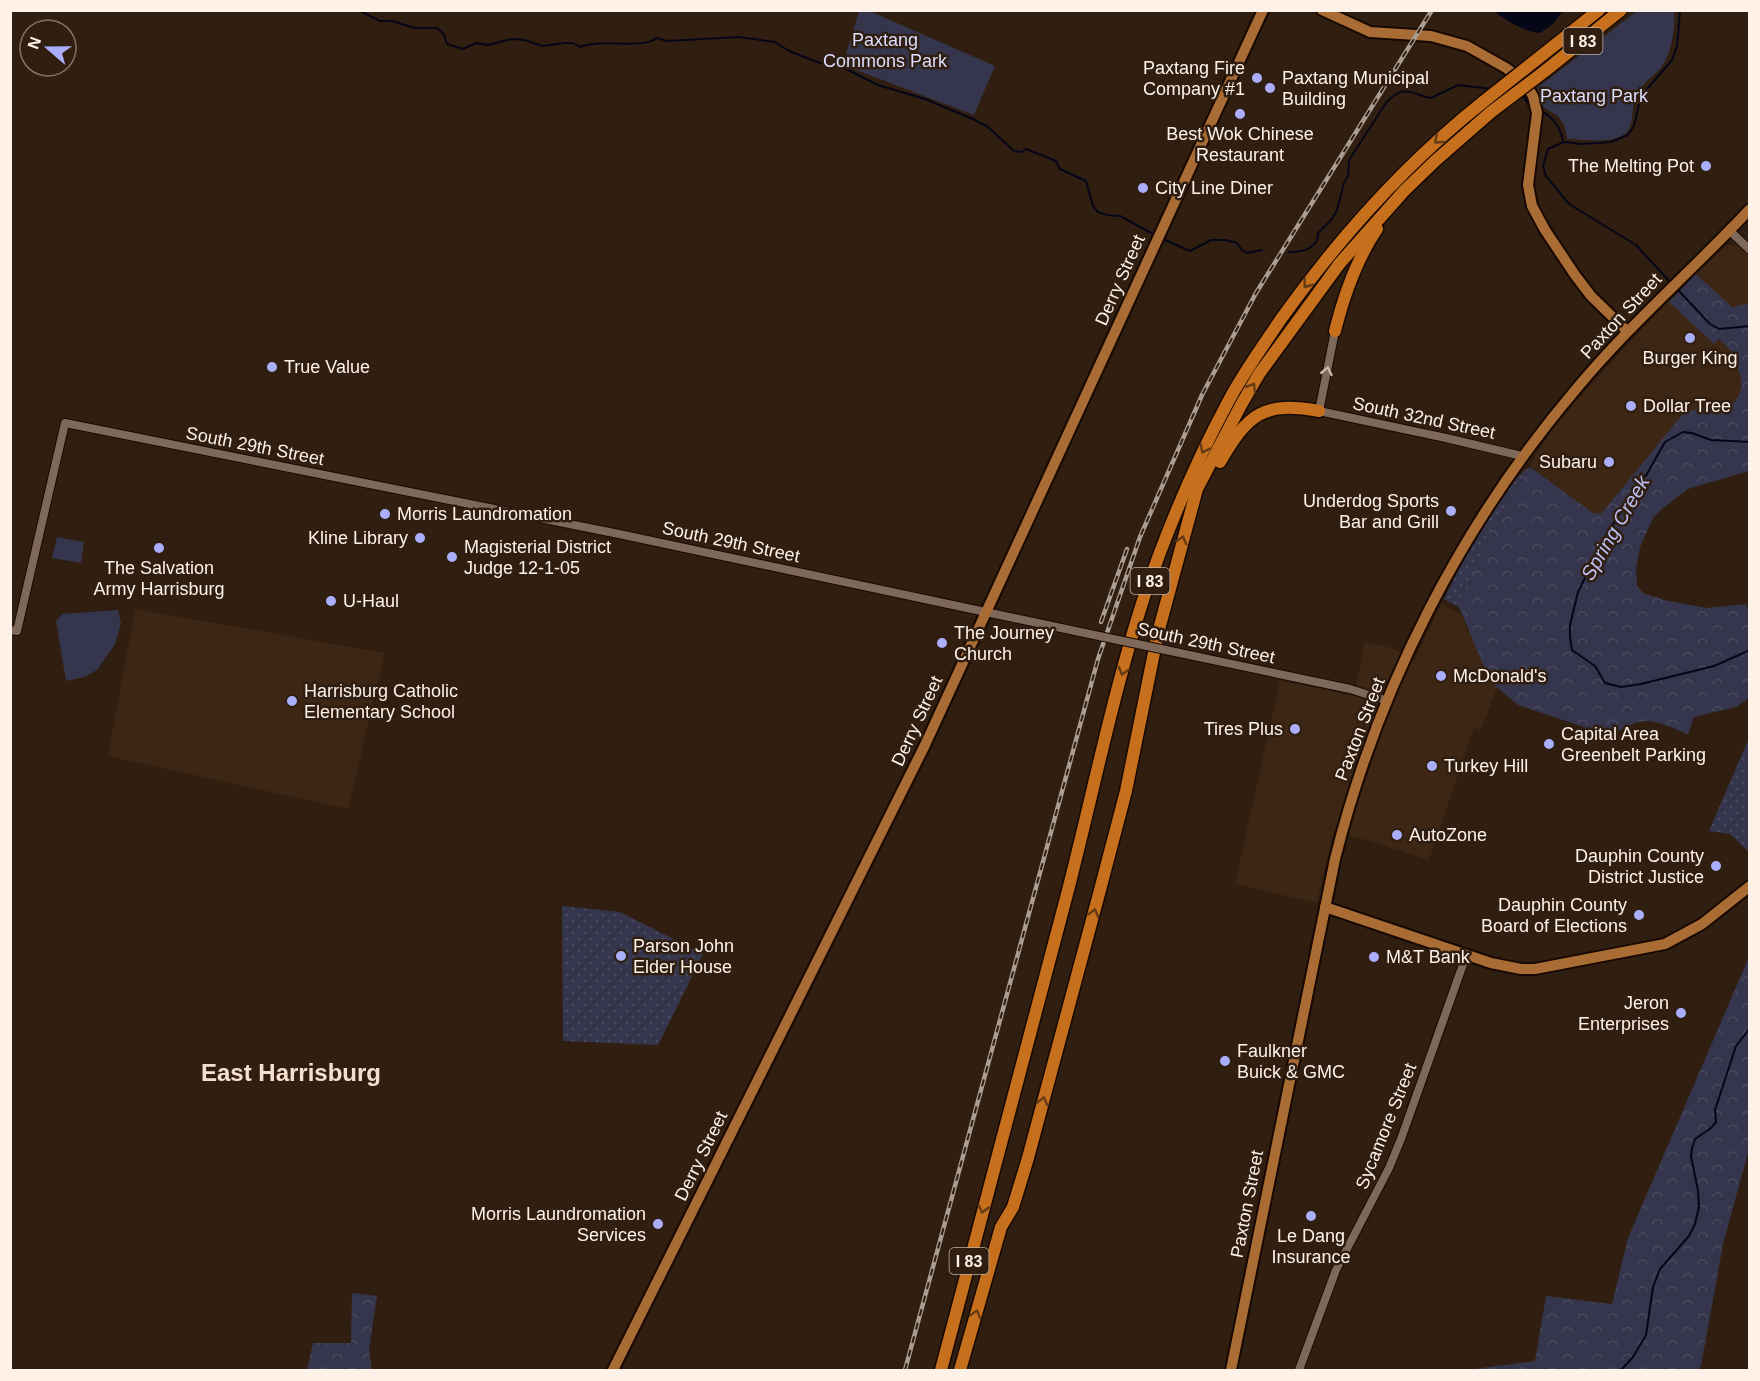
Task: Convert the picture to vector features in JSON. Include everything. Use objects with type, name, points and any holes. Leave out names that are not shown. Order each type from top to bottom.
[{"type":"highway","name":"I 83","points":[[941,1371],[1067,895],[1091,788],[1124,666],[1143,600],[1182,493],[1229,400],[1248,368],[1329,254],[1426,150],[1599,10]]},
{"type":"highway","name":"I 83","points":[[960,1371],[1001,1227],[1013,1207],[1028,1158],[1126,791],[1158,633],[1197,489],[1259,375],[1340,263],[1404,191],[1435,161],[1491,112],[1621,10]]},
{"type":"highway","points":[[1335,331],[1362,253],[1404,191]]},
{"type":"highway","points":[[1189,514],[1226,450],[1253,418],[1280,407],[1293,406],[1319,411]]},
{"type":"main road","name":"Derry Street","points":[[613,1371],[892,813],[1263,10]]},
{"type":"main road","points":[[1322,10],[1370,32],[1436,37],[1474,49],[1524,81],[1533,96],[1537,110],[1529,176],[1530,200],[1545,230],[1575,275],[1592,296],[1627,331]]},
{"type":"main road","name":"Paxton Street","points":[[1231,1371],[1325,907],[1347,812],[1363,764],[1412,644],[1481,517],[1522,456],[1576,388],[1627,331],[1749,209]]},
{"type":"main road","points":[[1325,907],[1466,956],[1508,968],[1535,969],[1665,944],[1702,924],[1749,886]]},
{"type":"street","points":[[1730,230],[1749,250]]},
{"type":"street","points":[[1319,411],[1335,331]]},
{"type":"street","name":"South 32nd Street","points":[[1319,411],[1522,456]]},
{"type":"street","name":"South 29th Street","points":[[14,630],[65,423],[620,534],[987,611],[1350,689],[1388,701]]},
{"type":"street","name":"Sycamore Street","points":[[1299,1371],[1336,1270],[1389,1168],[1401,1139],[1466,956]]},
{"type":"shaded area","points":[[1494,11],[1563,11],[1553,24],[1540,33],[1528,31],[1504,19]]},
{"type":"shaded area","points":[[1728,245],[1741,247],[1749,257],[1749,309],[1724,306],[1693,276]]},
{"type":"shaded area","points":[[1669,300],[1717,340],[1728,343],[1739,355],[1744,388],[1738,401],[1601,515],[1591,513],[1530,466],[1553,429]]},
{"type":"shaded area","points":[[1441,604],[1461,615],[1468,632],[1492,641],[1481,675],[1498,686],[1481,730],[1474,728],[1429,860],[1334,830],[1317,903],[1235,884],[1280,681],[1354,696],[1365,642],[1392,648],[1414,661]]},
{"type":"shaded area","points":[[135,609],[385,653],[348,809],[108,756]]},
{"type":"green space","name":"Paxtang Commons Park","points":[[867,10],[995,66],[974,115],[843,65],[859,11]]},
{"type":"green space","name":"Paxtang Park","points":[[1637,11],[1674,11],[1674,25],[1672,41],[1664,64],[1638,93],[1634,102],[1630,127],[1627,132],[1617,138],[1567,139],[1565,127],[1558,116],[1543,107],[1537,88]]},
{"type":"green space","points":[[1696,274],[1732,307],[1749,304],[1749,471],[1688,489],[1653,518],[1640,547],[1636,569],[1637,586],[1643,593],[1664,600],[1706,608],[1746,604],[1750,612],[1749,698],[1736,707],[1694,717],[1688,734],[1649,721],[1633,724],[1611,736],[1518,705],[1490,681],[1459,607],[1459,602],[1509,497],[1530,467],[1593,513],[1601,514],[1682,415],[1704,407],[1725,408],[1738,398],[1741,381],[1732,352],[1719,339],[1714,344],[1669,302]]},
{"type":"green space","points":[[1530,467],[1509,497],[1459,607],[1444,599],[1486,523],[1521,473]]},
{"type":"green space","points":[[57,537],[84,542],[81,563],[52,558]]},
{"type":"green space","points":[[118,610],[121,624],[115,644],[97,670],[84,677],[66,681],[56,621],[62,614]]},
{"type":"green space","points":[[1749,738],[1750,852],[1730,834],[1709,831]]},
{"type":"green space","points":[[562,906],[620,912],[703,954],[658,1045],[563,1041]]},
{"type":"green space","points":[[1749,957],[1749,1149],[1723,1244],[1701,1366],[1698,1370],[1466,1370],[1535,1361],[1546,1296],[1612,1304],[1628,1238]]},
{"type":"green space","points":[[352,1293],[377,1296],[369,1349],[372,1370],[307,1370],[313,1343],[351,1343]]},
{"type":"waterway","points":[[358,10],[380,21],[392,21],[415,28],[437,28],[444,34],[447,44],[463,49],[476,43],[488,45],[511,39],[525,40],[542,46],[573,43],[580,47],[599,43],[641,43],[657,38],[667,41],[739,37],[775,42],[789,51],[820,63],[842,67],[878,85],[925,99],[975,120],[988,127],[1014,151],[1022,152],[1026,149],[1056,161],[1060,169],[1086,181],[1093,206],[1098,212],[1120,216],[1155,235]]},
{"type":"waterway","name":"Spring Creek","points":[[1671,283],[1636,245],[1569,204],[1546,176],[1543,166],[1548,149],[1564,142],[1582,144],[1611,142],[1628,135],[1634,126],[1641,96],[1672,60],[1677,46],[1680,10]]},
{"type":"waterway","points":[[1289,252],[1313,246],[1318,233],[1332,219],[1348,176],[1349,160],[1392,97],[1403,91],[1431,98],[1458,85],[1492,89]]},
{"type":"waterway","points":[[1521,96],[1533,108]]},
{"type":"waterway","points":[[1541,111],[1556,123],[1563,141]]},
{"type":"waterway","points":[[1161,238],[1190,251],[1211,240],[1237,243],[1247,253],[1262,250]]},
{"type":"waterway","name":"Spring Creek","points":[[1677,289],[1710,324],[1719,329],[1750,326]]},
{"type":"waterway","name":"Spring Creek","points":[[1750,442],[1711,440],[1683,432],[1665,442],[1647,474],[1634,490],[1607,534],[1578,592],[1570,625],[1572,650],[1595,666],[1605,683],[1621,687],[1714,666],[1750,650]]},
{"type":"waterway","name":"Spring Creek","points":[[1621,1370],[1633,1357],[1646,1335],[1653,1287],[1660,1269],[1689,1236],[1695,1224],[1699,1207],[1691,1156],[1692,1148],[1695,1139],[1716,1122],[1715,1110],[1736,1046],[1750,1028]]},
{"type":"railway","points":[[905,1370],[1098,659],[1140,537],[1202,395],[1256,293],[1432,10]]},
{"type":"railway","points":[[1101,622],[1127,549]]},
{"type":"place","name":"Paxtang Fire Company #1","points":[[1257,78]]},
{"type":"place","name":"Paxtang Municipal Building","points":[[1270,88]]},
{"type":"place","name":"Best Wok Chinese Restaurant","points":[[1240,114]]},
{"type":"place","name":"The Melting Pot","points":[[1706,166]]},
{"type":"place","name":"City Line Diner","points":[[1143,188]]},
{"type":"place","name":"Burger King","points":[[1690,338]]},
{"type":"place","name":"True Value","points":[[272,367]]},
{"type":"place","name":"Dollar Tree","points":[[1631,406]]},
{"type":"place","name":"Subaru","points":[[1609,462]]},
{"type":"place","name":"Underdog Sports Bar and Grill","points":[[1451,511]]},
{"type":"place","name":"Morris Laundromation","points":[[385,514]]},
{"type":"place","name":"Kline Library","points":[[420,538]]},
{"type":"place","name":"The Salvation Army Harrisburg","points":[[159,548]]},
{"type":"place","name":"Magisterial District Judge 12-1-05","points":[[452,557]]},
{"type":"place","name":"U-Haul","points":[[331,601]]},
{"type":"place","name":"The Journey Church","points":[[942,643]]},
{"type":"place","name":"McDonald's","points":[[1441,676]]},
{"type":"place","name":"Harrisburg Catholic Elementary School","points":[[292,701]]},
{"type":"place","name":"Tires Plus","points":[[1295,729]]},
{"type":"place","name":"Capital Area Greenbelt Parking","points":[[1549,744]]},
{"type":"place","name":"Turkey Hill","points":[[1432,766]]},
{"type":"place","name":"AutoZone","points":[[1397,835]]},
{"type":"place","name":"Dauphin County District Justice","points":[[1716,866]]},
{"type":"place","name":"Dauphin County Board of Elections","points":[[1639,915]]},
{"type":"place","name":"Parson John Elder House","points":[[621,956]]},
{"type":"place","name":"M&T Bank","points":[[1374,957]]},
{"type":"place","name":"Jeron Enterprises","points":[[1681,1013]]},
{"type":"place","name":"Faulkner Buick & GMC","points":[[1225,1061]]},
{"type":"place","name":"Le Dang Insurance","points":[[1311,1216]]},
{"type":"place","name":"Morris Laundromation Services","points":[[658,1224]]},
{"type":"district","name":"East Harrisburg","points":[[291,1072]]}]
